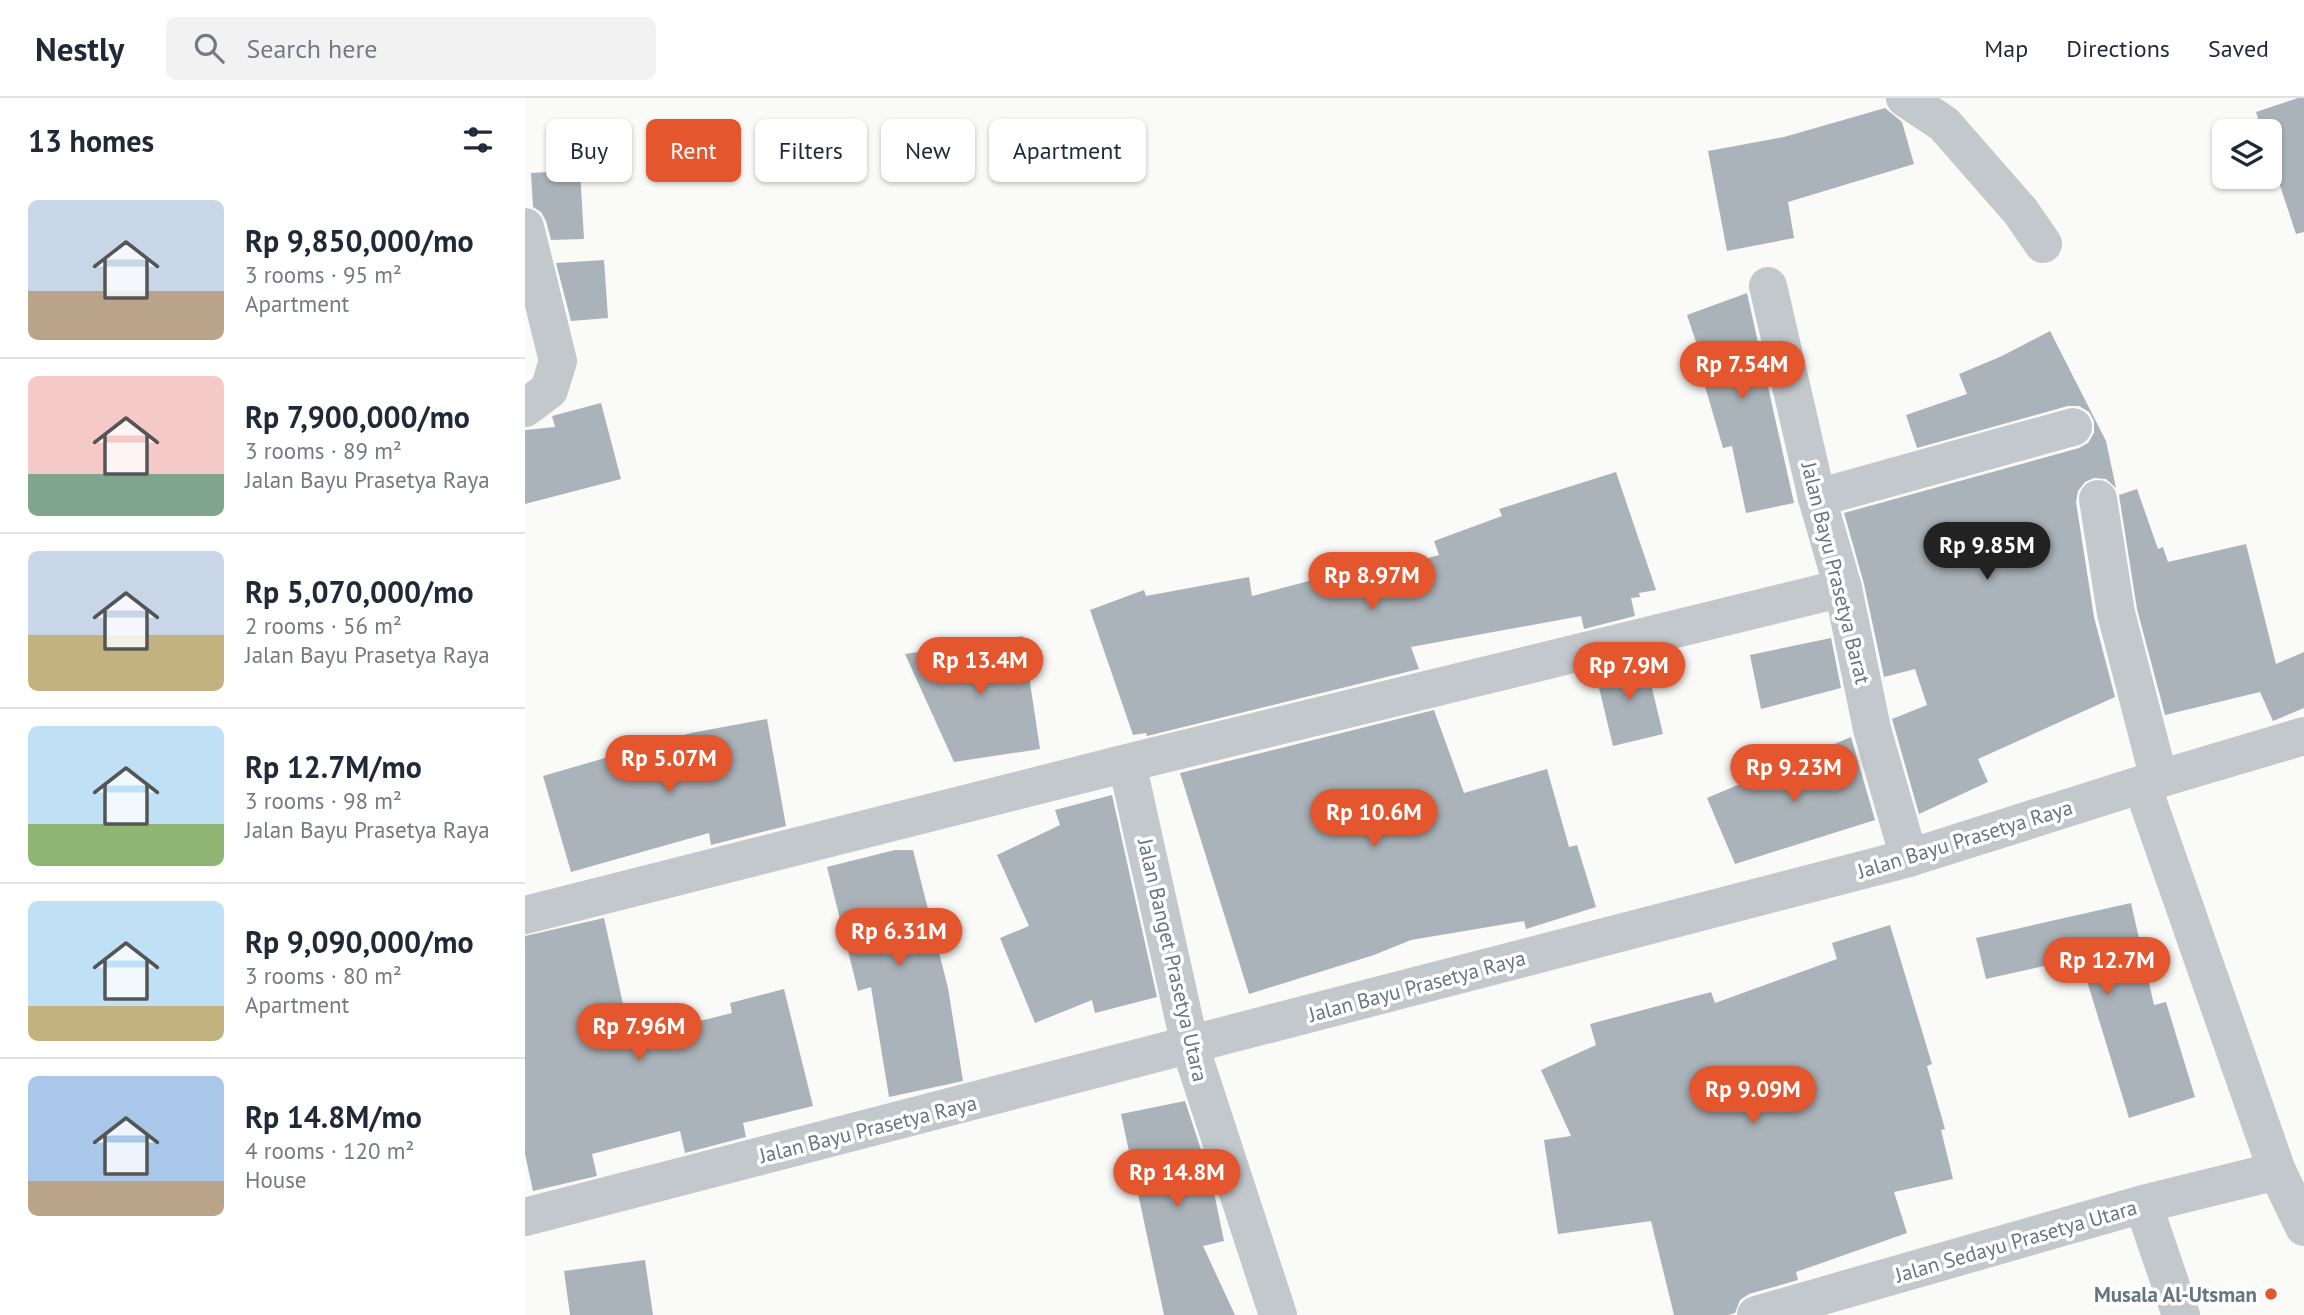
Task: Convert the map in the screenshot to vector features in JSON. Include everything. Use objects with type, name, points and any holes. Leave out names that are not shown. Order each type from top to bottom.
[{"type":"street","points":[[1905,98],[1944,124],[2021,212],[2043,244]]},
{"type":"street","points":[[525,227],[558,361],[549,390],[525,408]]},
{"type":"street","name":"Jalan Bayu Prasetya Barat","points":[[1769,286],[1817,498],[1843,588],[1872,729],[1909,858]]},
{"type":"street","points":[[1817,498],[2073,427]]},
{"type":"street","points":[[2098,499],[2116,613],[2150,782],[2277,1171],[2304,1227]]},
{"type":"street","points":[[525,915],[1127,763],[1843,588]]},
{"type":"street","name":"Jalan Bayu Prasetya Raya","points":[[525,1217],[1909,858],[2304,736]]},
{"type":"street","name":"Jalan Banget Prasetya Utara","points":[[1127,763],[1190,1046],[1278,1315]]},
{"type":"street","name":"Jalan Sedayu Prasetya Utara","points":[[1756,1315],[1824,1306],[2143,1205],[2277,1171]]},
{"type":"street","points":[[2143,1205],[2181,1315]]},
{"type":"building","points":[[2304,98],[2304,232],[2296,234],[2281,189],[2282,119],[2258,119],[2256,112]]},
{"type":"building","points":[[1885,108],[1902,122],[1914,164],[1788,202],[1794,238],[1727,251],[1708,151],[1784,137]]},
{"type":"building","points":[[546,172],[546,182],[581,182],[584,239],[551,240],[546,221],[541,212],[533,207],[531,173]]},
{"type":"building","points":[[604,260],[608,318],[571,321],[556,263]]},
{"type":"building","points":[[1747,293],[1794,503],[1746,513],[1732,446],[1723,448],[1702,376],[1707,375],[1687,315]]},
{"type":"building","points":[[2050,331],[2106,441],[2116,488],[2106,479],[2094,478],[2085,482],[2078,491],[2076,502],[2094,617],[2115,697],[1978,759],[1988,782],[1919,814],[1892,719],[1927,705],[1915,669],[1884,677],[1864,584],[1844,513],[2079,448],[2088,443],[2094,433],[2094,421],[2089,412],[2079,406],[2068,406],[1917,448],[1906,415],[1967,394],[1959,374]]},
{"type":"building","points":[[601,403],[621,479],[525,504],[525,430],[555,427],[552,416]]},
{"type":"building","points":[[1616,472],[1656,590],[1639,593],[1640,597],[1631,598],[1635,616],[1584,629],[1581,616],[1411,647],[1419,669],[1147,736],[1146,733],[1133,735],[1090,610],[1144,590],[1146,596],[1249,577],[1252,596],[1339,573],[1341,582],[1439,555],[1434,541],[1502,516],[1499,509]]},
{"type":"building","points":[[2137,489],[2158,549],[2163,547],[2168,562],[2246,544],[2276,664],[2304,652],[2304,708],[2273,721],[2260,692],[2165,715],[2137,609],[2119,495]]},
{"type":"building","points":[[1023,636],[1040,749],[954,762],[905,654]]},
{"type":"building","points":[[1831,638],[1841,688],[1761,709],[1750,655]]},
{"type":"building","points":[[1645,659],[1663,734],[1613,746],[1595,671]]},
{"type":"building","points":[[1434,710],[1464,793],[1547,769],[1569,847],[1577,845],[1596,907],[1526,929],[1524,921],[1411,940],[1374,955],[1249,994],[1180,773]]},
{"type":"building","points":[[767,719],[786,826],[711,845],[709,833],[571,872],[543,776],[691,733]]},
{"type":"building","points":[[1851,737],[1875,820],[1735,864],[1707,798]]},
{"type":"building","points":[[1112,795],[1157,997],[1095,1013],[1092,1000],[1035,1023],[1000,938],[1029,926],[997,855],[1060,825],[1055,810]]},
{"type":"building","points":[[895,850],[913,850],[948,988],[963,1081],[889,1097],[871,987],[858,991],[827,867]]},
{"type":"building","points":[[2131,903],[2154,1005],[2166,1002],[2195,1097],[2129,1118],[2080,958],[1986,979],[1976,938]]},
{"type":"building","points":[[604,918],[629,1031],[645,1027],[647,1034],[732,1013],[730,1003],[784,989],[813,1106],[743,1123],[746,1137],[685,1153],[680,1131],[592,1154],[597,1176],[533,1191],[525,1154],[525,936]]},
{"type":"building","points":[[1890,925],[1932,1064],[1927,1066],[1945,1129],[1941,1130],[1953,1179],[1894,1192],[1907,1233],[1796,1272],[1798,1280],[1749,1294],[1740,1300],[1735,1313],[1728,1315],[1674,1315],[1651,1221],[1558,1234],[1544,1140],[1571,1136],[1541,1070],[1596,1045],[1590,1024],[1711,992],[1715,1003],[1837,959],[1832,943]]},
{"type":"building","points":[[1185,1101],[1212,1183],[1224,1241],[1203,1246],[1235,1315],[1164,1315],[1121,1114]]},
{"type":"building","points":[[645,1260],[653,1315],[570,1315],[564,1271]]},
{"type":"place","name":"Musala Al-Utsman","points":[[2271,1294]]}]
